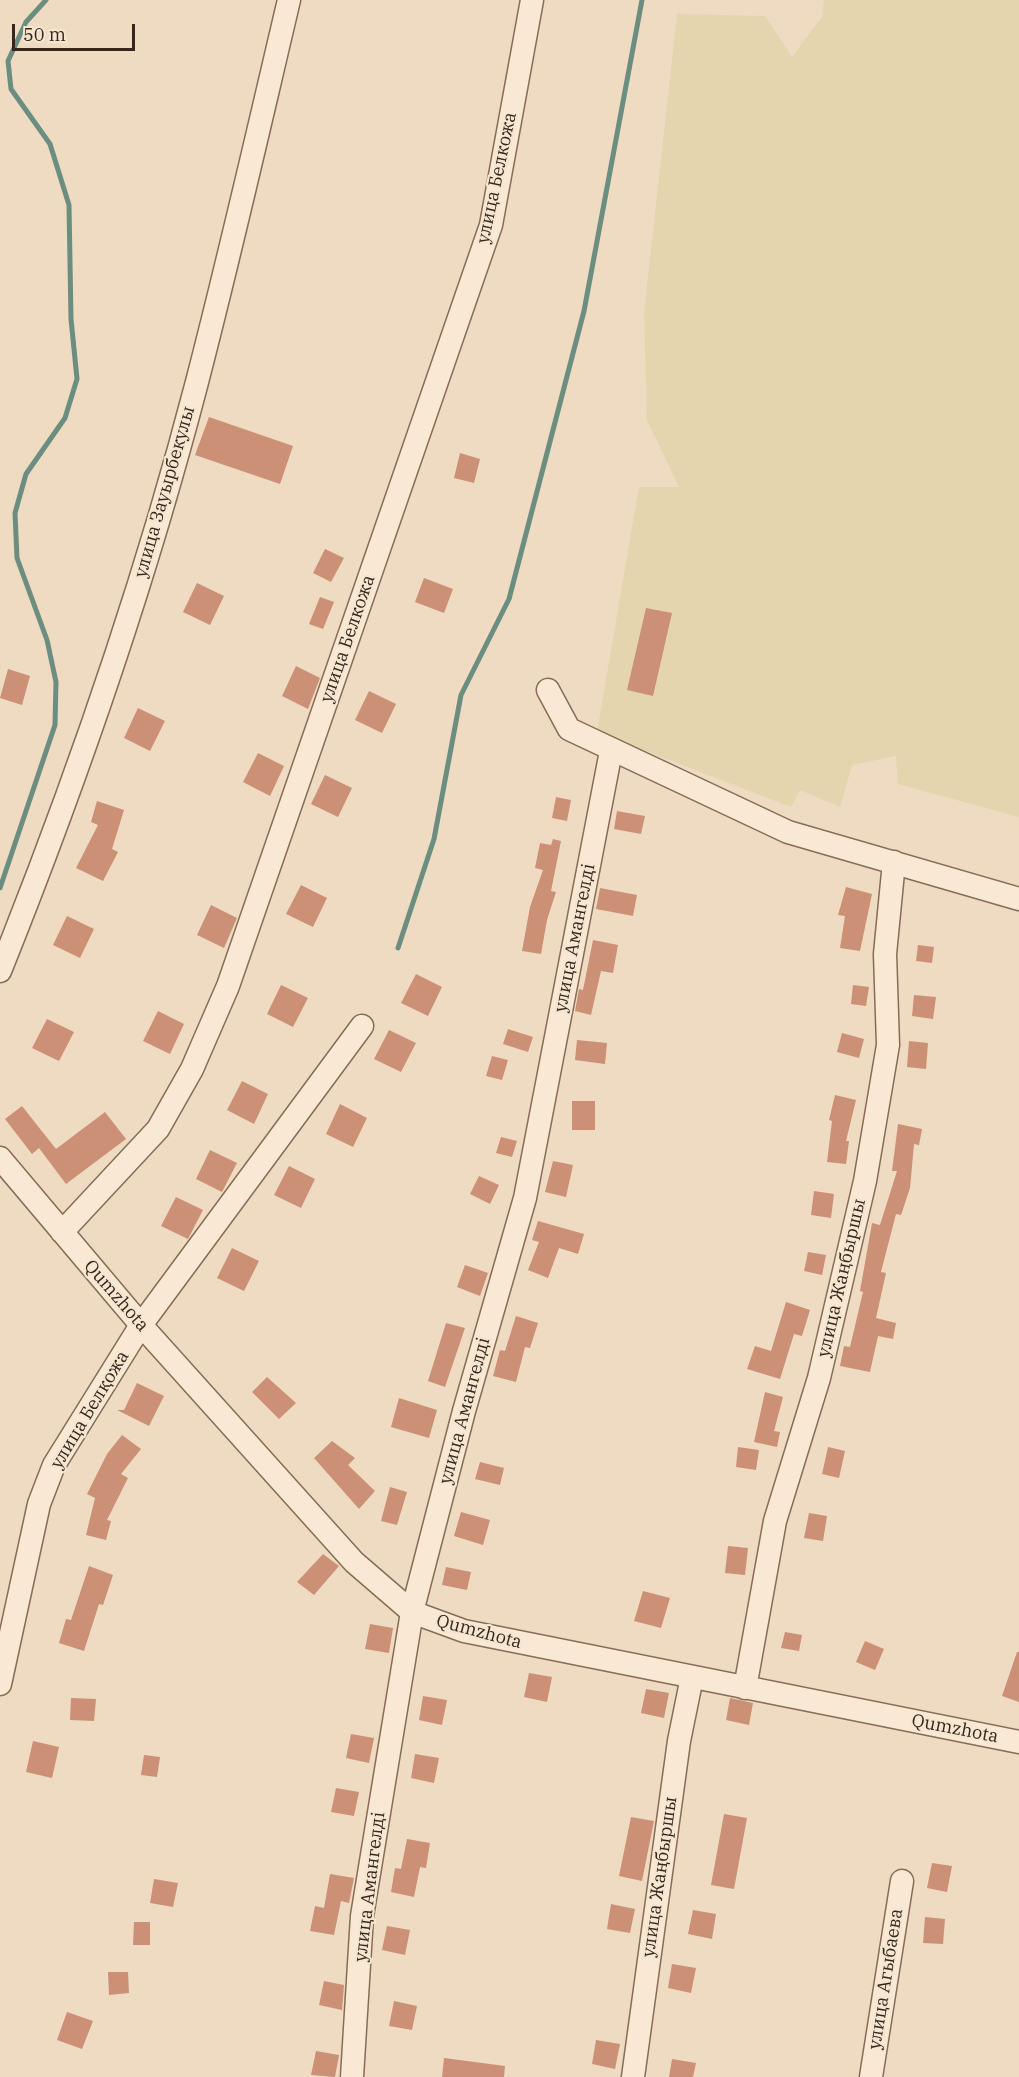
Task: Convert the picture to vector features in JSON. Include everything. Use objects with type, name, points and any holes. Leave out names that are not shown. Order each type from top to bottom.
[{"type":"street","name":"улица Зауырбекулы","points":[[0,971],[44,860],[126,625],[197,383],[289,0]]},
{"type":"street","name":"улица Белкожа","points":[[62,1232],[158,1129],[192,1069],[228,986],[491,225],[532,0]]},
{"type":"street","points":[[548,690],[569,729],[611,751],[788,832],[1019,899]]},
{"type":"street","name":"улица Амангелді","points":[[352,2077],[362,1917],[411,1612],[464,1411],[525,1198],[611,751]]},
{"type":"street","name":"улица Жаңбыршы","points":[[745,1688],[775,1521],[819,1378],[865,1181],[888,1045],[885,954],[894,862]]},
{"type":"street","name":"улица Белқожа","points":[[0,1684],[39,1504],[54,1465],[141,1325],[362,1026]]},
{"type":"street","name":"Qumzhota","points":[[0,1158],[141,1325],[354,1562],[411,1612],[464,1631],[1019,1742]]},
{"type":"street","name":"улица Жаңбыршы","points":[[633,2077],[679,1741],[692,1677]]},
{"type":"street","name":"улица Агыбаева","points":[[871,2077],[902,1881]]},
{"type":"shaded area","points":[[824,0],[1019,0],[1019,817],[898,784],[896,756],[852,765],[840,807],[800,790],[791,807],[597,732],[639,487],[679,487],[647,420],[644,314],[677,14],[765,16],[792,57],[822,17]]},
{"type":"building","points":[[209,417],[293,446],[280,484],[195,455]]},
{"type":"building","points":[[460,453],[480,459],[474,483],[454,478]]},
{"type":"building","points":[[325,549],[344,558],[331,582],[313,573]]},
{"type":"building","points":[[424,578],[453,589],[444,613],[415,602]]},
{"type":"building","points":[[197,583],[224,596],[210,625],[183,612]]},
{"type":"building","points":[[320,597],[334,602],[323,629],[309,624]]},
{"type":"building","points":[[646,608],[672,613],[653,696],[627,690]]},
{"type":"building","points":[[296,666],[320,678],[308,709],[282,696]]},
{"type":"building","points":[[8,669],[30,676],[22,705],[0,698]]},
{"type":"building","points":[[369,691],[396,704],[382,733],[355,720]]},
{"type":"building","points":[[138,708],[165,721],[150,751],[124,738]]},
{"type":"building","points":[[258,753],[284,766],[270,796],[243,782]]},
{"type":"building","points":[[325,775],[352,788],[338,817],[311,804]]},
{"type":"building","points":[[556,797],[571,800],[567,821],[552,818]]},
{"type":"building","points":[[97,801],[124,810],[112,849],[118,852],[103,881],[76,868],[98,825],[91,822]]},
{"type":"building","points":[[617,811],[645,816],[641,834],[614,829]]},
{"type":"building","points":[[553,839],[561,841],[551,891],[556,892],[547,920],[541,954],[522,951],[530,907],[543,870],[535,868],[540,843],[551,845]]},
{"type":"building","points":[[301,885],[327,898],[313,927],[286,914]]},
{"type":"building","points":[[846,887],[872,894],[860,951],[840,948],[845,916],[838,915]]},
{"type":"building","points":[[600,888],[637,895],[633,916],[596,909]]},
{"type":"building","points":[[211,905],[237,918],[224,948],[197,935]]},
{"type":"building","points":[[67,916],[94,929],[80,958],[53,945]]},
{"type":"building","points":[[593,940],[618,945],[613,973],[601,971],[591,1015],[575,1011],[579,989],[583,990]]},
{"type":"building","points":[[918,945],[934,947],[932,963],[916,961]]},
{"type":"building","points":[[416,974],[442,987],[428,1016],[401,1003]]},
{"type":"building","points":[[281,985],[308,998],[293,1027],[267,1014]]},
{"type":"building","points":[[853,985],[869,987],[866,1006],[851,1004]]},
{"type":"building","points":[[914,995],[936,997],[933,1019],[912,1016]]},
{"type":"building","points":[[158,1011],[184,1024],[170,1054],[143,1041]]},
{"type":"building","points":[[47,1019],[74,1032],[59,1061],[32,1048]]},
{"type":"building","points":[[508,1029],[533,1037],[528,1052],[503,1044]]},
{"type":"building","points":[[389,1030],[416,1043],[401,1072],[374,1059]]},
{"type":"building","points":[[842,1033],[864,1039],[859,1058],[837,1052]]},
{"type":"building","points":[[577,1040],[607,1043],[605,1064],[575,1060]]},
{"type":"building","points":[[909,1041],[928,1043],[926,1069],[907,1067]]},
{"type":"building","points":[[492,1056],[508,1060],[502,1080],[486,1076]]},
{"type":"building","points":[[242,1081],[268,1094],[254,1124],[227,1110]]},
{"type":"building","points":[[835,1095],[856,1100],[846,1141],[849,1141],[846,1164],[827,1162],[832,1121],[829,1120]]},
{"type":"building","points":[[572,1101],[595,1101],[595,1130],[572,1130]]},
{"type":"building","points":[[340,1104],[367,1118],[353,1147],[326,1134]]},
{"type":"building","points":[[22,1106],[56,1149],[105,1112],[126,1139],[66,1184],[39,1148],[32,1154],[5,1119]]},
{"type":"building","points":[[898,1124],[922,1129],[919,1145],[914,1144],[910,1188],[901,1215],[896,1214],[881,1272],[886,1273],[876,1318],[896,1323],[893,1339],[878,1336],[870,1372],[840,1366],[844,1346],[850,1347],[863,1292],[860,1291],[872,1223],[880,1225],[897,1171],[892,1171]]},
{"type":"building","points":[[501,1137],[517,1141],[512,1157],[496,1153]]},
{"type":"building","points":[[210,1150],[237,1163],[222,1192],[196,1179]]},
{"type":"building","points":[[553,1161],[573,1165],[566,1197],[545,1192]]},
{"type":"building","points":[[289,1166],[315,1179],[301,1208],[274,1195]]},
{"type":"building","points":[[479,1176],[499,1185],[490,1204],[470,1194]]},
{"type":"building","points":[[814,1191],[834,1194],[831,1218],[811,1215]]},
{"type":"building","points":[[176,1197],[203,1210],[188,1239],[161,1226]]},
{"type":"building","points":[[538,1221],[584,1234],[578,1254],[559,1248],[548,1278],[528,1270],[539,1242],[532,1240]]},
{"type":"building","points":[[232,1248],[259,1261],[244,1291],[217,1278]]},
{"type":"building","points":[[808,1252],[826,1255],[822,1275],[804,1271]]},
{"type":"building","points":[[465,1265],[488,1273],[480,1296],[457,1287]]},
{"type":"building","points":[[786,1302],[810,1310],[802,1336],[794,1334],[780,1379],[747,1369],[755,1346],[771,1351]]},
{"type":"building","points":[[516,1316],[538,1323],[530,1348],[525,1347],[516,1382],[493,1376],[500,1350],[505,1351]]},
{"type":"building","points":[[446,1323],[465,1328],[445,1387],[428,1381]]},
{"type":"building","points":[[267,1377],[296,1403],[279,1419],[252,1392]]},
{"type":"building","points":[[137,1383],[164,1396],[149,1426],[117,1410],[124,1410]]},
{"type":"building","points":[[765,1392],[783,1397],[774,1431],[780,1432],[777,1447],[754,1442]]},
{"type":"building","points":[[399,1398],[437,1410],[429,1438],[391,1427]]},
{"type":"building","points":[[122,1435],[141,1449],[121,1474],[128,1478],[107,1520],[111,1521],[106,1540],[86,1535],[95,1498],[87,1494],[107,1454]]},
{"type":"building","points":[[332,1441],[355,1458],[348,1465],[375,1491],[359,1509],[314,1458]]},
{"type":"building","points":[[738,1447],[759,1450],[756,1470],[736,1467]]},
{"type":"building","points":[[828,1447],[845,1451],[839,1478],[822,1474]]},
{"type":"building","points":[[480,1462],[504,1468],[500,1485],[475,1479]]},
{"type":"building","points":[[390,1487],[407,1492],[397,1525],[381,1521]]},
{"type":"building","points":[[461,1512],[490,1520],[483,1545],[454,1536]]},
{"type":"building","points":[[809,1513],[827,1516],[823,1541],[804,1538]]},
{"type":"building","points":[[728,1546],[748,1548],[745,1575],[725,1573]]},
{"type":"building","points":[[323,1554],[339,1566],[314,1595],[297,1582]]},
{"type":"building","points":[[89,1566],[113,1575],[103,1605],[99,1604],[84,1651],[59,1643],[66,1619],[71,1620]]},
{"type":"building","points":[[446,1567],[471,1572],[467,1590],[442,1585]]},
{"type":"building","points":[[643,1591],[670,1598],[661,1628],[634,1621]]},
{"type":"building","points":[[370,1624],[393,1628],[389,1653],[365,1649]]},
{"type":"building","points":[[785,1632],[802,1635],[799,1651],[781,1648]]},
{"type":"building","points":[[865,1641],[884,1649],[875,1670],[856,1662]]},
{"type":"building","points":[[1017,1652],[1019,1652],[1019,1702],[1002,1696]]},
{"type":"building","points":[[529,1673],[552,1677],[547,1702],[524,1697]]},
{"type":"building","points":[[646,1689],[669,1693],[664,1718],[641,1713]]},
{"type":"building","points":[[423,1696],[447,1700],[442,1725],[419,1720]]},
{"type":"building","points":[[71,1698],[96,1699],[94,1721],[70,1720]]},
{"type":"building","points":[[730,1698],[753,1703],[749,1725],[726,1720]]},
{"type":"building","points":[[351,1734],[374,1738],[369,1763],[346,1758]]},
{"type":"building","points":[[33,1741],[59,1747],[52,1778],[26,1772]]},
{"type":"building","points":[[415,1754],[439,1758],[434,1783],[411,1778]]},
{"type":"building","points":[[144,1755],[160,1757],[157,1777],[141,1775]]},
{"type":"building","points":[[336,1788],[359,1792],[354,1816],[331,1812]]},
{"type":"building","points":[[724,1814],[747,1818],[734,1889],[711,1885]]},
{"type":"building","points":[[631,1817],[654,1821],[642,1881],[619,1876]]},
{"type":"building","points":[[407,1839],[430,1843],[426,1868],[420,1867],[414,1897],[391,1892],[395,1868],[401,1869]]},
{"type":"building","points":[[932,1863],[952,1866],[947,1892],[927,1888]]},
{"type":"building","points":[[330,1874],[354,1878],[349,1903],[341,1901],[334,1935],[310,1931],[315,1906],[324,1908]]},
{"type":"building","points":[[154,1879],[178,1883],[173,1907],[150,1903]]},
{"type":"building","points":[[611,1904],[635,1909],[630,1933],[607,1929]]},
{"type":"building","points":[[693,1910],[716,1914],[712,1939],[688,1934]]},
{"type":"building","points":[[925,1917],[945,1919],[943,1944],[923,1943]]},
{"type":"building","points":[[134,1922],[150,1922],[150,1945],[133,1945]]},
{"type":"building","points":[[387,1926],[410,1930],[405,1955],[382,1950]]},
{"type":"building","points":[[672,1964],[696,1968],[691,1993],[668,1988]]},
{"type":"building","points":[[108,1972],[128,1972],[129,1993],[109,1995]]},
{"type":"building","points":[[324,1981],[344,1985],[342,2010],[319,2005]]},
{"type":"building","points":[[394,2001],[417,2006],[412,2030],[389,2026]]},
{"type":"building","points":[[67,2012],[93,2021],[82,2049],[57,2040]]},
{"type":"building","points":[[596,2040],[620,2044],[615,2069],[592,2064]]},
{"type":"building","points":[[316,2051],[339,2055],[335,2077],[311,2075]]},
{"type":"building","points":[[444,2058],[505,2066],[504,2077],[442,2077]]},
{"type":"building","points":[[672,2059],[696,2063],[693,2077],[669,2077]]},
{"type":"waterway","points":[[0,888],[55,725],[56,682],[47,640],[17,558],[15,513],[26,474],[65,418],[77,379],[71,319],[69,205],[50,144],[11,89],[8,61],[26,22],[46,0]]},
{"type":"waterway","points":[[398,948],[434,839],[461,695],[509,599],[584,311],[642,0]]}]
